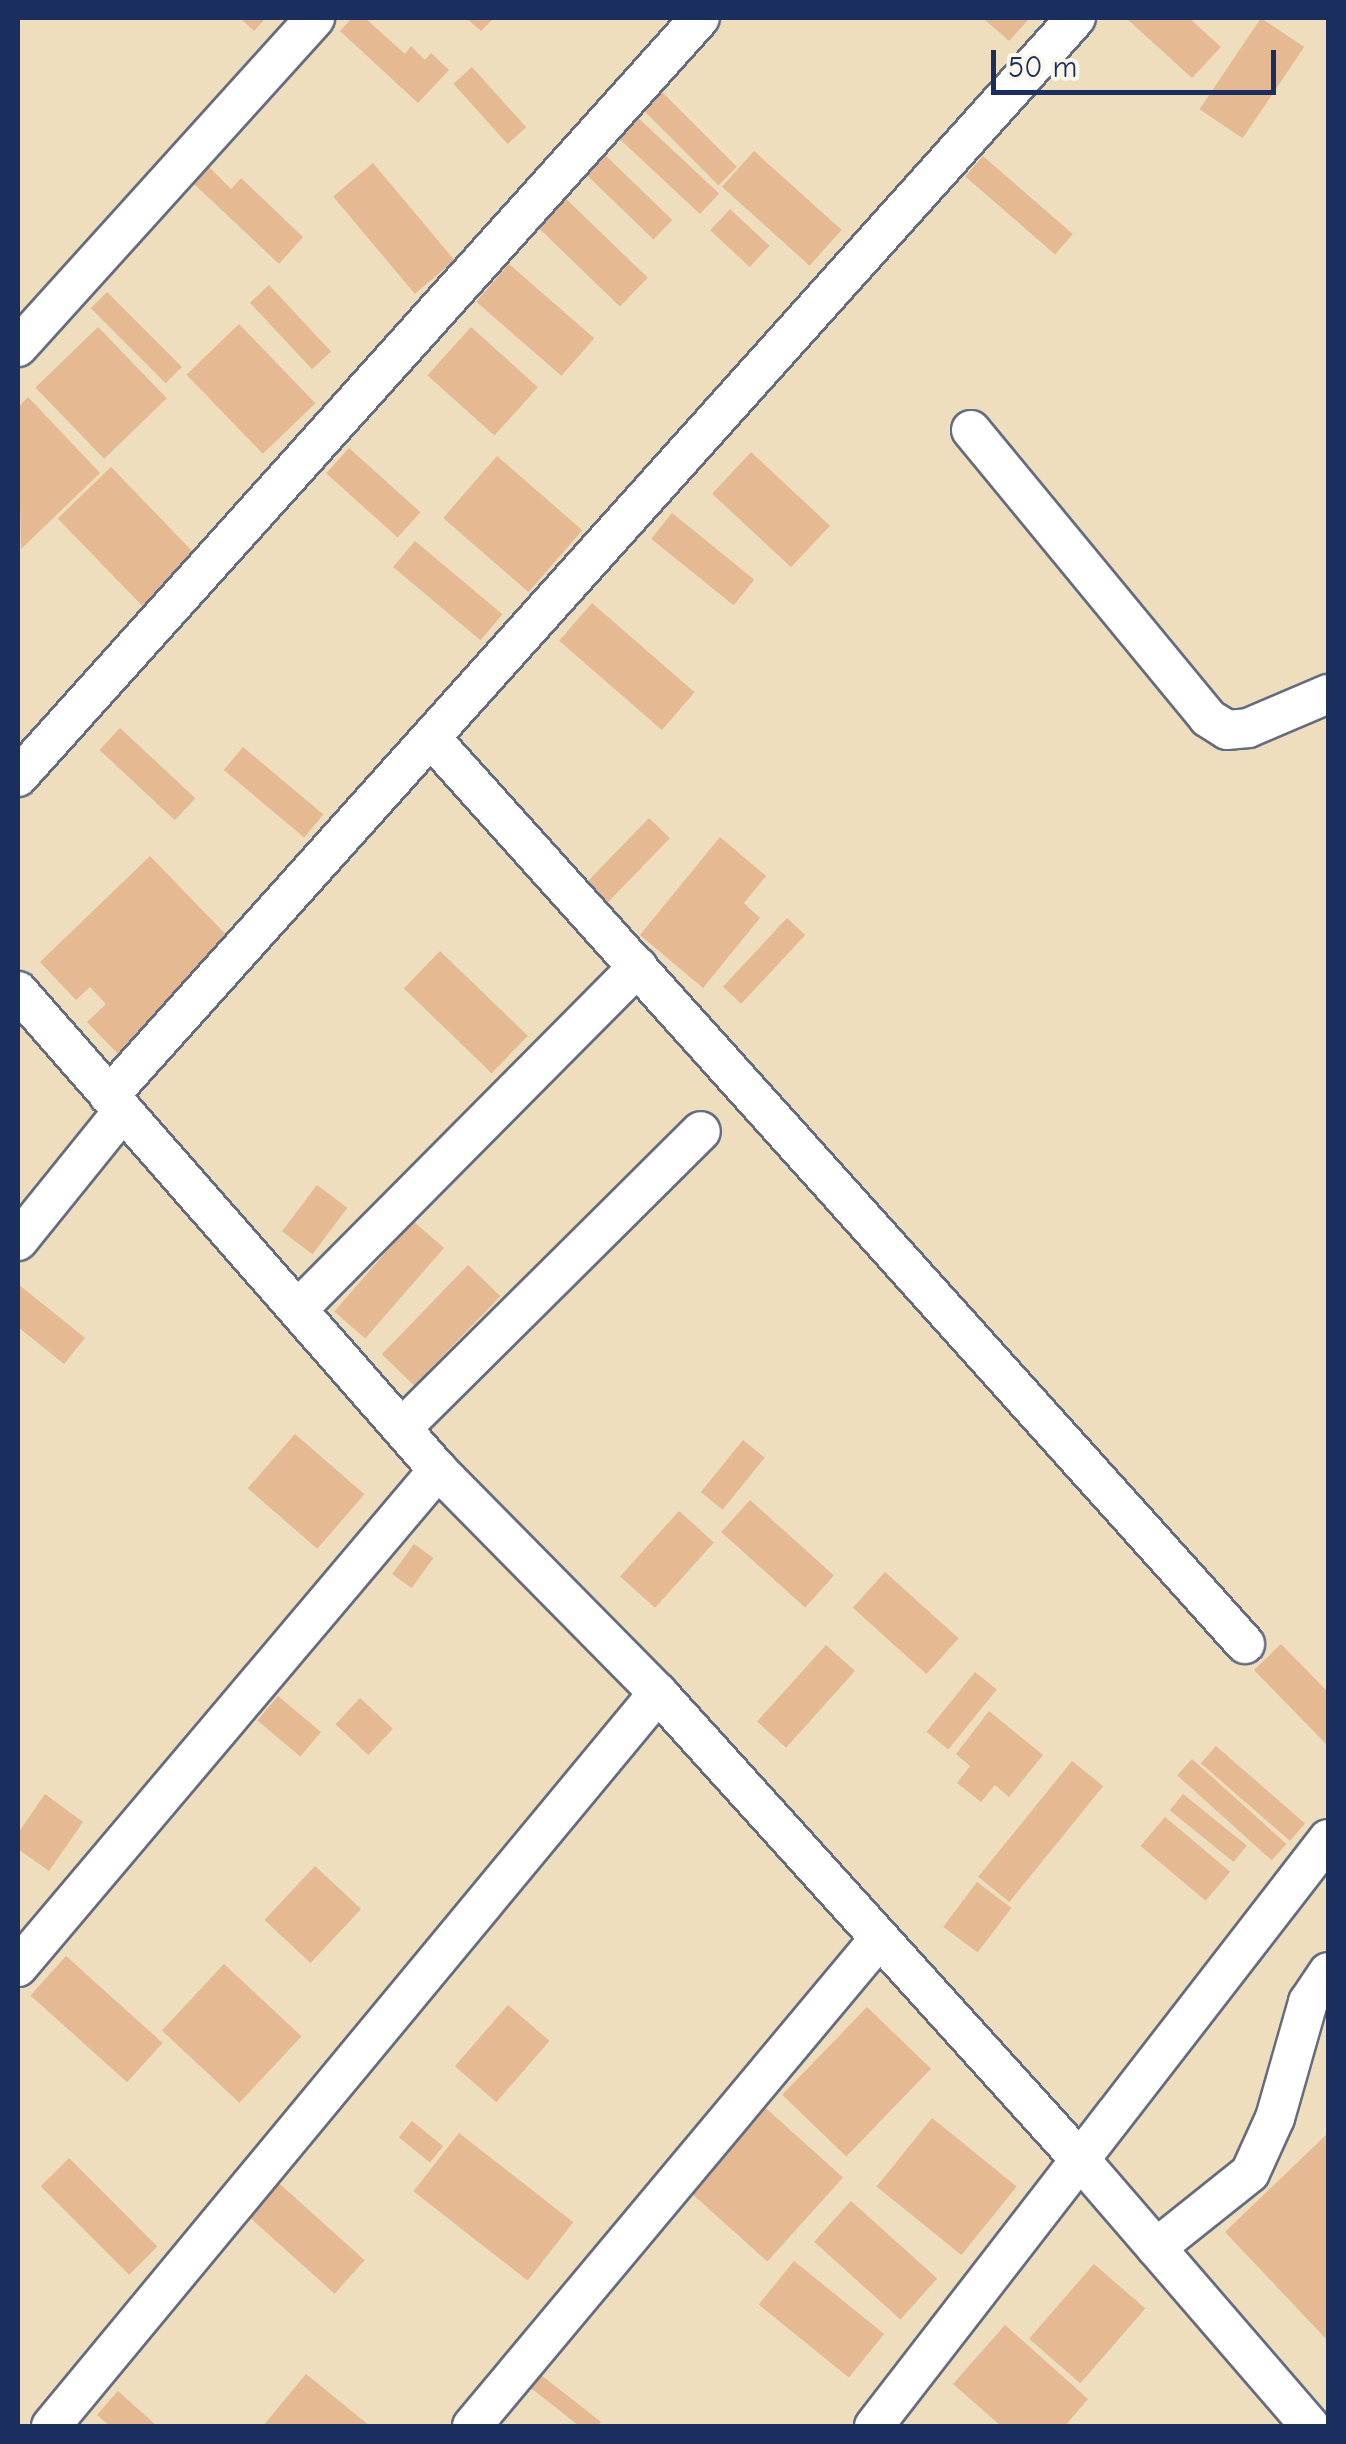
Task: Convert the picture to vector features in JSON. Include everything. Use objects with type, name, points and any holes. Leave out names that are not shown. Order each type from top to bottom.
[{"type":"street","points":[[18,346],[315,18]]},
{"type":"street","points":[[18,777],[700,18]]},
{"type":"street","points":[[18,1241],[116,1104],[431,738],[1076,18]]},
{"type":"street","points":[[971,430],[1208,718],[1227,730],[1248,728],[1328,694]]},
{"type":"street","points":[[431,738],[1246,1644]]},
{"type":"street","points":[[299,1308],[638,966]]},
{"type":"street","points":[[18,992],[438,1470],[658,1693],[1083,2163],[1310,2426]]},
{"type":"street","points":[[402,1428],[702,1130]]},
{"type":"street","points":[[18,1967],[438,1470]]},
{"type":"street","points":[[51,2426],[658,1693]]},
{"type":"street","points":[[874,2426],[1083,2163],[1328,1838]]},
{"type":"street","points":[[472,2426],[878,1940]]},
{"type":"street","points":[[1156,2248],[1250,2173],[1322,1992]]},
{"type":"building","points":[[244,18],[266,18],[254,31],[242,20]]},
{"type":"building","points":[[352,18],[365,18],[405,54],[411,46],[425,60],[431,53],[449,70],[418,103],[340,31]]},
{"type":"building","points":[[466,18],[494,18],[481,31]]},
{"type":"building","points":[[983,18],[1030,18],[1009,41]]},
{"type":"building","points":[[1126,18],[1189,18],[1221,47],[1192,78]]},
{"type":"building","points":[[1261,18],[1304,47],[1243,138],[1199,109]]},
{"type":"building","points":[[472,67],[526,127],[508,144],[453,84]]},
{"type":"building","points":[[659,89],[737,167],[718,185],[641,107]]},
{"type":"building","points":[[635,115],[719,193],[700,214],[616,135]]},
{"type":"building","points":[[754,151],[842,230],[810,266],[722,187]]},
{"type":"building","points":[[604,154],[672,220],[654,239],[585,173]]},
{"type":"building","points":[[983,156],[1073,234],[1055,254],[965,176]]},
{"type":"building","points":[[373,163],[455,260],[415,294],[333,196]]},
{"type":"building","points":[[209,167],[231,189],[241,178],[303,237],[279,264],[194,184]]},
{"type":"building","points":[[560,193],[648,278],[620,307],[532,222]]},
{"type":"building","points":[[730,209],[769,246],[750,267],[710,230]]},
{"type":"building","points":[[509,264],[594,338],[561,376],[476,302]]},
{"type":"building","points":[[269,285],[331,352],[312,369],[250,303]]},
{"type":"building","points":[[107,292],[182,367],[166,383],[91,308]]},
{"type":"building","points":[[239,324],[315,403],[263,454],[186,375]]},
{"type":"building","points":[[98,327],[167,398],[104,459],[35,387]]},
{"type":"building","points":[[471,327],[538,387],[494,436],[428,375]]},
{"type":"building","points":[[28,397],[100,473],[21,549],[18,407]]},
{"type":"building","points":[[349,448],[420,512],[398,538],[326,473]]},
{"type":"building","points":[[751,452],[830,526],[791,567],[712,494]]},
{"type":"building","points":[[497,456],[582,530],[528,592],[443,518]]},
{"type":"building","points":[[111,467],[197,556],[144,608],[58,518]]},
{"type":"building","points":[[672,513],[754,580],[734,605],[651,539]]},
{"type":"building","points":[[415,541],[502,614],[480,640],[393,567]]},
{"type":"building","points":[[592,603],[695,692],[662,730],[559,641]]},
{"type":"building","points":[[120,728],[195,798],[175,820],[100,750]]},
{"type":"building","points":[[243,747],[323,814],[304,837],[224,770]]},
{"type":"building","points":[[649,818],[670,838],[604,906],[583,886]]},
{"type":"building","points":[[720,837],[766,876],[744,903],[760,918],[703,988],[640,935]]},
{"type":"building","points":[[150,856],[237,946],[122,1058],[87,1022],[106,1004],[90,987],[76,1000],[40,962]]},
{"type":"building","points":[[787,918],[805,935],[741,1004],[723,987]]},
{"type":"building","points":[[440,951],[528,1036],[492,1073],[404,988]]},
{"type":"building","points":[[317,1185],[347,1208],[312,1254],[282,1231]]},
{"type":"building","points":[[413,1221],[444,1248],[365,1338],[334,1312]]},
{"type":"building","points":[[468,1265],[500,1296],[414,1385],[382,1354]]},
{"type":"building","points":[[18,1284],[85,1338],[64,1364],[18,1327]]},
{"type":"building","points":[[295,1434],[364,1494],[317,1549],[248,1488]]},
{"type":"building","points":[[743,1440],[765,1458],[723,1510],[701,1492]]},
{"type":"building","points":[[750,1500],[834,1576],[805,1608],[721,1532]]},
{"type":"building","points":[[679,1511],[714,1542],[655,1608],[620,1576]]},
{"type":"building","points":[[414,1544],[433,1558],[412,1588],[392,1574]]},
{"type":"building","points":[[885,1572],[959,1638],[926,1674],[853,1608]]},
{"type":"building","points":[[1281,1644],[1328,1692],[1328,1746],[1254,1670]]},
{"type":"building","points":[[826,1645],[855,1671],[786,1748],[757,1722]]},
{"type":"building","points":[[975,1672],[997,1690],[948,1749],[927,1732]]},
{"type":"building","points":[[278,1696],[321,1732],[300,1757],[257,1721]]},
{"type":"building","points":[[360,1698],[393,1729],[368,1755],[335,1724]]},
{"type":"building","points":[[989,1711],[1043,1755],[1009,1797],[995,1785],[981,1802],[957,1783],[970,1766],[956,1754]]},
{"type":"building","points":[[1216,1746],[1305,1823],[1290,1841],[1201,1763]]},
{"type":"building","points":[[1192,1759],[1286,1844],[1272,1860],[1177,1775]]},
{"type":"building","points":[[1072,1761],[1103,1786],[1009,1902],[978,1877]]},
{"type":"building","points":[[45,1794],[83,1822],[49,1871],[18,1849],[18,1833]]},
{"type":"building","points":[[1183,1794],[1247,1846],[1234,1862],[1170,1810]]},
{"type":"building","points":[[1165,1817],[1230,1872],[1206,1901],[1141,1846]]},
{"type":"building","points":[[315,1866],[361,1909],[311,1963],[265,1920]]},
{"type":"building","points":[[977,1882],[1011,1908],[978,1953],[943,1927]]},
{"type":"building","points":[[66,1956],[163,2043],[127,2082],[31,1995]]},
{"type":"building","points":[[224,1964],[302,2036],[239,2103],[162,2031]]},
{"type":"building","points":[[508,2005],[550,2041],[496,2102],[455,2066]]},
{"type":"building","points":[[867,2007],[931,2069],[846,2157],[782,2095]]},
{"type":"building","points":[[759,2102],[843,2178],[767,2262],[683,2186]]},
{"type":"building","points":[[932,2118],[1017,2187],[961,2255],[877,2186]]},
{"type":"building","points":[[412,2121],[443,2146],[430,2162],[399,2137]]},
{"type":"building","points":[[459,2133],[573,2222],[528,2281],[413,2191]]},
{"type":"building","points":[[1328,2133],[1328,2341],[1225,2232]]},
{"type":"building","points":[[69,2158],[157,2246],[129,2275],[41,2186]]},
{"type":"building","points":[[271,2176],[365,2260],[335,2294],[241,2209]]},
{"type":"building","points":[[851,2201],[937,2279],[900,2319],[814,2242]]},
{"type":"building","points":[[794,2261],[884,2334],[849,2378],[759,2305]]},
{"type":"building","points":[[1094,2264],[1145,2309],[1080,2383],[1029,2339]]},
{"type":"building","points":[[1005,2325],[1088,2399],[1065,2426],[1001,2426],[953,2384]]},
{"type":"building","points":[[306,2374],[370,2426],[263,2426]]},
{"type":"building","points":[[541,2375],[601,2422],[597,2426],[579,2426],[531,2388]]},
{"type":"building","points":[[118,2391],[157,2426],[110,2426],[97,2415]]}]
